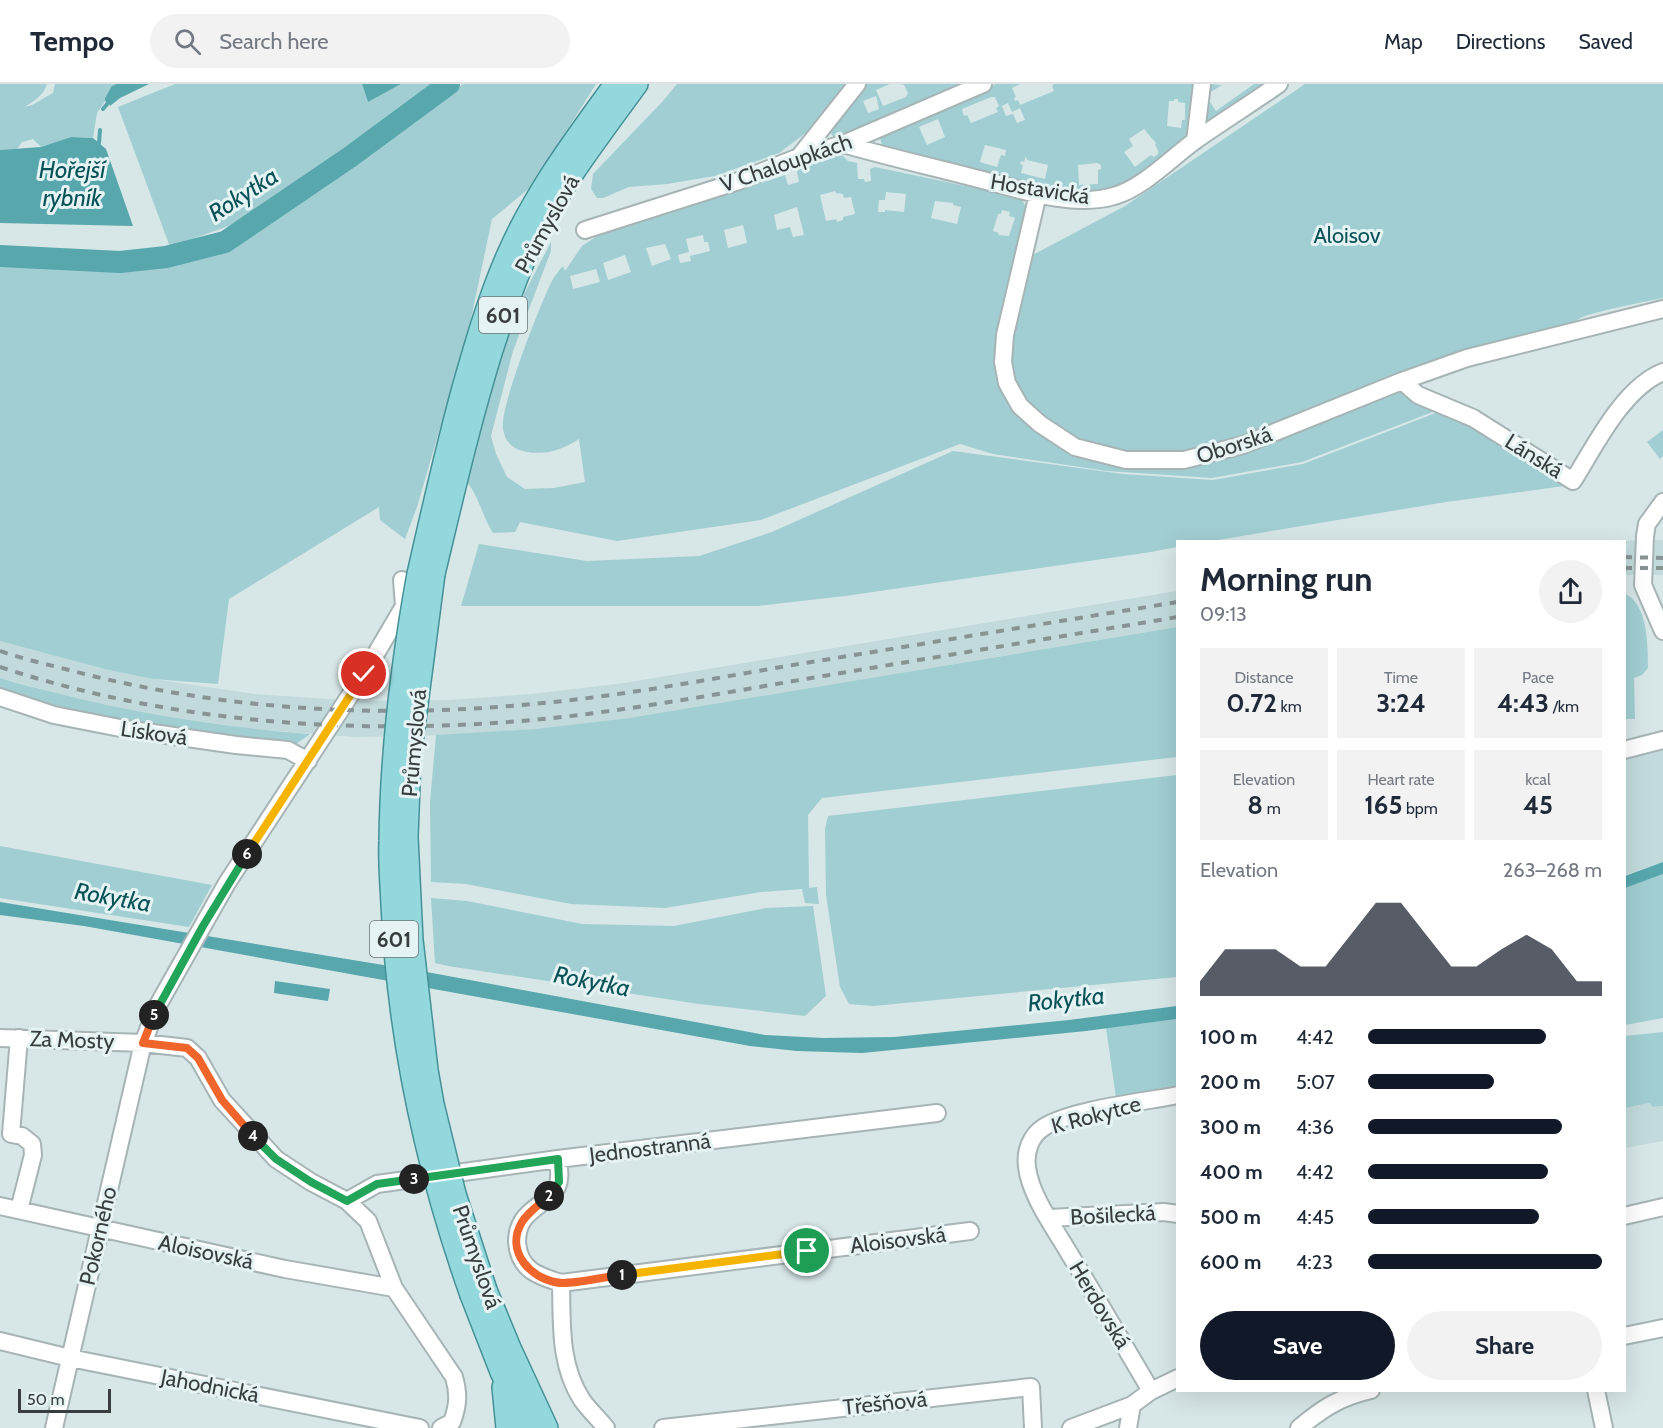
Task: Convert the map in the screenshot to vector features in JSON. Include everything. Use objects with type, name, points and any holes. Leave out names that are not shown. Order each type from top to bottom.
[{"type":"main road","name":"Průmyslová","points":[[528,1428],[501,1372],[478,1293],[427,1070],[412,940],[407,837],[418,576],[461,395],[484,316],[501,269],[539,195],[615,84]]},
{"type":"main road","name":"Průmyslová","points":[[418,576],[519,272],[558,198],[637,84]]},
{"type":"main road","name":"Průmyslová","points":[[478,1293],[519,1369],[547,1428]]},
{"type":"main road","points":[[501,1372],[507,1428]]},
{"type":"street","points":[[799,157],[857,84]]},
{"type":"street","name":"V Chaloupkách","points":[[585,230],[736,182],[799,157],[843,144],[983,84]]},
{"type":"street","points":[[1195,141],[1202,84]]},
{"type":"street","name":"Hostavická","points":[[843,144],[1038,194],[1077,200],[1114,196],[1143,180],[1195,141],[1279,84]]},
{"type":"street","name":"Oborská","points":[[1038,194],[1005,335],[1003,362],[1007,383],[1020,406],[1040,424],[1076,447],[1126,460],[1184,460],[1243,445],[1402,381],[1467,358],[1663,309]]},
{"type":"street","name":"Lánská","points":[[1402,381],[1418,395],[1473,418],[1573,481],[1615,414],[1636,391],[1663,372]]},
{"type":"street","points":[[1663,502],[1647,524],[1643,585],[1663,631]]},
{"type":"street","name":"Pokorného","points":[[54,1428],[143,1043],[158,1005],[228,884],[364,674],[405,606],[418,576]]},
{"type":"street","name":"Lísková","points":[[0,697],[54,715],[125,729],[288,750],[308,761]]},
{"type":"street","points":[[1626,749],[1663,740]]},
{"type":"street","name":"Za Mosty","points":[[0,1038],[143,1043],[187,1048],[198,1058],[222,1100],[276,1159],[311,1182],[347,1201]]},
{"type":"street","points":[[19,1038],[6,1136],[22,1136],[32,1144],[33,1155],[20,1210]]},
{"type":"street","name":"K Rokytce","points":[[1049,1218],[1033,1188],[1027,1169],[1026,1153],[1034,1137],[1043,1128],[1079,1114],[1176,1095]]},
{"type":"street","name":"Jednostranná","points":[[347,1201],[377,1184],[558,1159],[938,1113]]},
{"type":"street","name":"Aloisovská","points":[[558,1159],[560,1174],[556,1188],[522,1221],[517,1238],[519,1254],[527,1268],[542,1277],[561,1283],[970,1231]]},
{"type":"street","points":[[347,1201],[368,1221],[394,1288],[454,1377],[458,1390],[458,1408],[452,1422],[441,1428]]},
{"type":"street","name":"Aloisovská","points":[[0,1206],[285,1269],[394,1288]]},
{"type":"street","points":[[1626,1216],[1663,1207]]},
{"type":"street","name":"Bošilecká","points":[[1049,1218],[1164,1212],[1176,1214]]},
{"type":"street","name":"Herdovská","points":[[1049,1218],[1151,1391]]},
{"type":"street","points":[[561,1283],[562,1341],[568,1370],[583,1400],[606,1428]]},
{"type":"street","points":[[1626,1336],[1663,1328]]},
{"type":"street","name":"Jahodnická","points":[[0,1341],[70,1358],[420,1428]]},
{"type":"street","points":[[1071,1428],[1131,1405],[1151,1391],[1176,1379]]},
{"type":"street","name":"Třešňová","points":[[663,1428],[1031,1387],[1033,1428]]},
{"type":"street","points":[[1596,1392],[1604,1428]]},
{"type":"street","points":[[1299,1428],[1346,1393]]},
{"type":"street","points":[[1128,1428],[1131,1405]]},
{"type":"shaded area","points":[[1663,540],[1663,575],[1626,575],[1626,541]]},
{"type":"shaded area","points":[[1176,591],[1176,627],[629,718],[535,729],[451,735],[356,737],[251,729],[146,714],[0,678],[0,641],[108,670],[153,679],[255,694],[356,701],[450,700],[532,694],[624,683]]},
{"type":"shaded area","points":[[1663,743],[1663,862],[1626,875],[1626,757],[1628,754]]},
{"type":"shaded area","points":[[1649,1103],[1654,1107],[1663,1106],[1663,1141],[1626,1148],[1626,1108]]},
{"type":"green space","points":[[0,84],[47,84],[41,95],[24,107],[53,93],[55,84],[117,84],[97,113],[93,138],[71,137],[41,147],[33,139],[22,142],[17,149],[0,150]]},
{"type":"green space","points":[[175,84],[362,84],[368,102],[401,84],[435,84],[245,220],[170,247],[118,107]]},
{"type":"green space","points":[[463,84],[596,84],[532,186],[492,219],[469,328],[417,507],[405,539],[380,520],[379,507],[229,599],[218,684],[153,679],[108,670],[0,641],[0,264],[154,268],[233,246],[403,129]]},
{"type":"green space","points":[[677,84],[845,84],[807,132],[779,153],[715,176],[667,184],[629,187],[603,198],[597,198],[591,189],[593,174]]},
{"type":"green space","points":[[862,84],[890,84],[876,90],[883,106],[906,97],[908,93],[901,84],[960,84],[834,138],[828,128]],"holes":[[[876,96],[879,109],[868,113],[863,101]]]},
{"type":"green space","points":[[996,84],[1020,84],[1012,88],[1016,97],[1015,101],[1018,100],[1020,105],[1054,91],[1052,86],[1054,84],[1197,84],[1189,126],[1184,139],[1178,146],[1135,178],[1112,190],[1098,194],[1061,193],[1063,183],[1057,182],[1054,191],[882,146],[880,137],[883,133]],"holes":[[[991,97],[995,97],[999,106],[996,108],[998,112],[971,123],[967,115],[964,116],[962,109]],[[1178,99],[1178,102],[1185,103],[1185,120],[1182,120],[1181,128],[1167,126],[1169,101]],[[1008,103],[1012,112],[1020,108],[1025,120],[1017,123],[1013,114],[1006,116],[1002,106]],[[938,119],[945,137],[927,145],[919,127]],[[1144,129],[1156,143],[1158,154],[1154,157],[1151,155],[1135,167],[1124,152],[1133,146],[1129,139]],[[985,145],[1006,150],[1005,156],[1001,155],[997,167],[980,162]],[[1026,156],[1027,160],[1048,165],[1045,179],[1021,173],[1023,165],[1020,164],[1021,161],[1024,162]],[[1097,163],[1101,165],[1101,169],[1098,170],[1098,184],[1079,185],[1078,165]]]},
{"type":"green space","points":[[1208,84],[1222,85],[1209,93],[1208,99],[1216,111],[1254,84],[1272,84],[1213,125],[1202,120]]},
{"type":"green space","name":"Aloisov","points":[[1305,84],[1663,84],[1663,298],[1588,315],[1559,328],[1436,360],[1283,423],[1233,440],[1183,451],[1134,454],[1088,445],[1047,422],[1028,407],[1021,399],[1013,377],[1009,363],[1009,350],[1012,323],[1029,257],[1125,206]]},
{"type":"green space","points":[[833,155],[843,156],[848,161],[857,163],[858,179],[864,179],[865,182],[871,181],[870,169],[875,167],[1018,197],[1023,201],[1028,213],[996,366],[1000,386],[1049,436],[1180,463],[1398,388],[1438,410],[1302,462],[1212,478],[1107,471],[993,454],[960,444],[761,520],[617,541],[520,522],[515,532],[493,533],[474,492],[465,480],[474,460],[478,430],[494,374],[525,292],[551,242],[551,251],[513,351],[491,436],[496,454],[507,477],[525,489],[554,488],[585,482],[579,439],[554,451],[527,452],[511,445],[503,429],[507,400],[522,355],[553,279],[563,266],[565,271],[582,246],[608,229],[707,201],[785,175],[788,185],[799,182],[797,172],[801,164]],"holes":[[[835,191],[843,194],[844,198],[851,197],[855,214],[843,217],[843,220],[837,222],[836,219],[826,221],[820,195]],[[886,192],[906,194],[904,212],[885,210],[885,212],[878,212],[879,200],[885,200]],[[935,201],[953,203],[961,207],[957,224],[931,218]],[[797,207],[804,235],[793,237],[790,227],[777,230],[774,215]],[[1002,210],[1010,212],[1009,216],[1015,218],[1009,236],[998,235],[999,233],[993,231],[998,214],[1001,214]],[[743,225],[747,243],[728,248],[724,230]],[[703,235],[704,242],[708,242],[710,251],[690,256],[691,261],[680,263],[678,255],[689,252],[686,239]],[[665,244],[671,259],[652,266],[646,248]],[[625,255],[631,272],[608,280],[603,263]],[[596,269],[600,282],[573,289],[570,276]]]},
{"type":"green space","points":[[1446,409],[1564,482],[1564,486],[1446,502],[1218,540],[1176,540],[1176,547],[1151,552],[845,596],[758,606],[461,606],[479,544],[587,561],[699,556],[772,532],[953,451],[1123,474],[1213,480],[1303,464]]},
{"type":"green space","points":[[1663,430],[1663,456],[1660,459],[1647,442]]},
{"type":"green space","points":[[1626,595],[1638,606],[1647,638],[1648,668],[1642,675],[1634,678],[1635,719],[1626,719]]},
{"type":"green space","points":[[1176,627],[1176,757],[822,798],[808,815],[809,888],[817,887],[819,904],[805,903],[802,889],[761,892],[665,908],[571,904],[466,884],[431,882],[430,802],[436,735],[535,729],[629,718]]},
{"type":"green space","points":[[0,678],[88,701],[151,714],[214,724],[310,734],[288,750],[70,714],[0,691]]},
{"type":"green space","points":[[1176,775],[1176,977],[873,1006],[849,1004],[840,987],[826,895],[825,829],[828,816]]},
{"type":"green space","points":[[0,846],[212,885],[189,927],[0,898]]},
{"type":"green space","points":[[1663,874],[1663,1018],[1626,1025],[1626,887]]},
{"type":"green space","points":[[431,898],[467,901],[582,924],[674,926],[766,908],[813,906],[826,996],[805,1016],[699,1004],[435,963]]},
{"type":"green space","points":[[1176,1019],[1176,1085],[1116,1098],[1106,1028]]},
{"type":"green space","points":[[1663,1032],[1663,1106],[1653,1107],[1649,1103],[1626,1108],[1626,1036]]},
{"type":"water","points":[[117,84],[149,84],[120,98],[110,106],[107,99]]},
{"type":"water","points":[[362,84],[401,84],[368,102]]},
{"type":"water","name":"Hořejší rybník","points":[[71,137],[93,138],[106,149],[133,226],[0,223],[0,150],[41,147]]},
{"type":"water","points":[[1663,862],[1663,874],[1626,888],[1626,876]]},
{"type":"water","points":[[0,902],[432,973],[765,1035],[823,1038],[894,1037],[1069,1020],[1176,1006],[1176,1019],[1086,1031],[862,1053],[797,1051],[750,1046],[84,926],[0,915]]},
{"type":"water","points":[[275,981],[330,989],[328,1001],[274,993]]},
{"type":"waterway","points":[[103,109],[108,103],[107,99],[113,88],[121,84]]},
{"type":"waterway","name":"Rokytka","points":[[0,256],[120,262],[166,257],[225,242],[350,157],[449,84]]},
{"type":"waterway","points":[[99,143],[100,130]]},
{"type":"railway","points":[[1626,557],[1663,558]]},
{"type":"railway","points":[[1626,568],[1663,568]]},
{"type":"railway","points":[[0,651],[126,684],[184,694],[300,708],[416,711],[567,701],[1176,602]]},
{"type":"railway","points":[[0,667],[65,686],[197,713],[331,725],[466,725],[533,720],[640,707],[1176,617]]},
{"type":"route","points":[[364,674],[228,884],[158,1005],[143,1043],[187,1048],[198,1058],[222,1100],[276,1159],[311,1182],[347,1201],[377,1184],[558,1159],[560,1174],[556,1188],[522,1221],[517,1238],[519,1254],[527,1268],[535,1274],[561,1283],[807,1251]]}]
